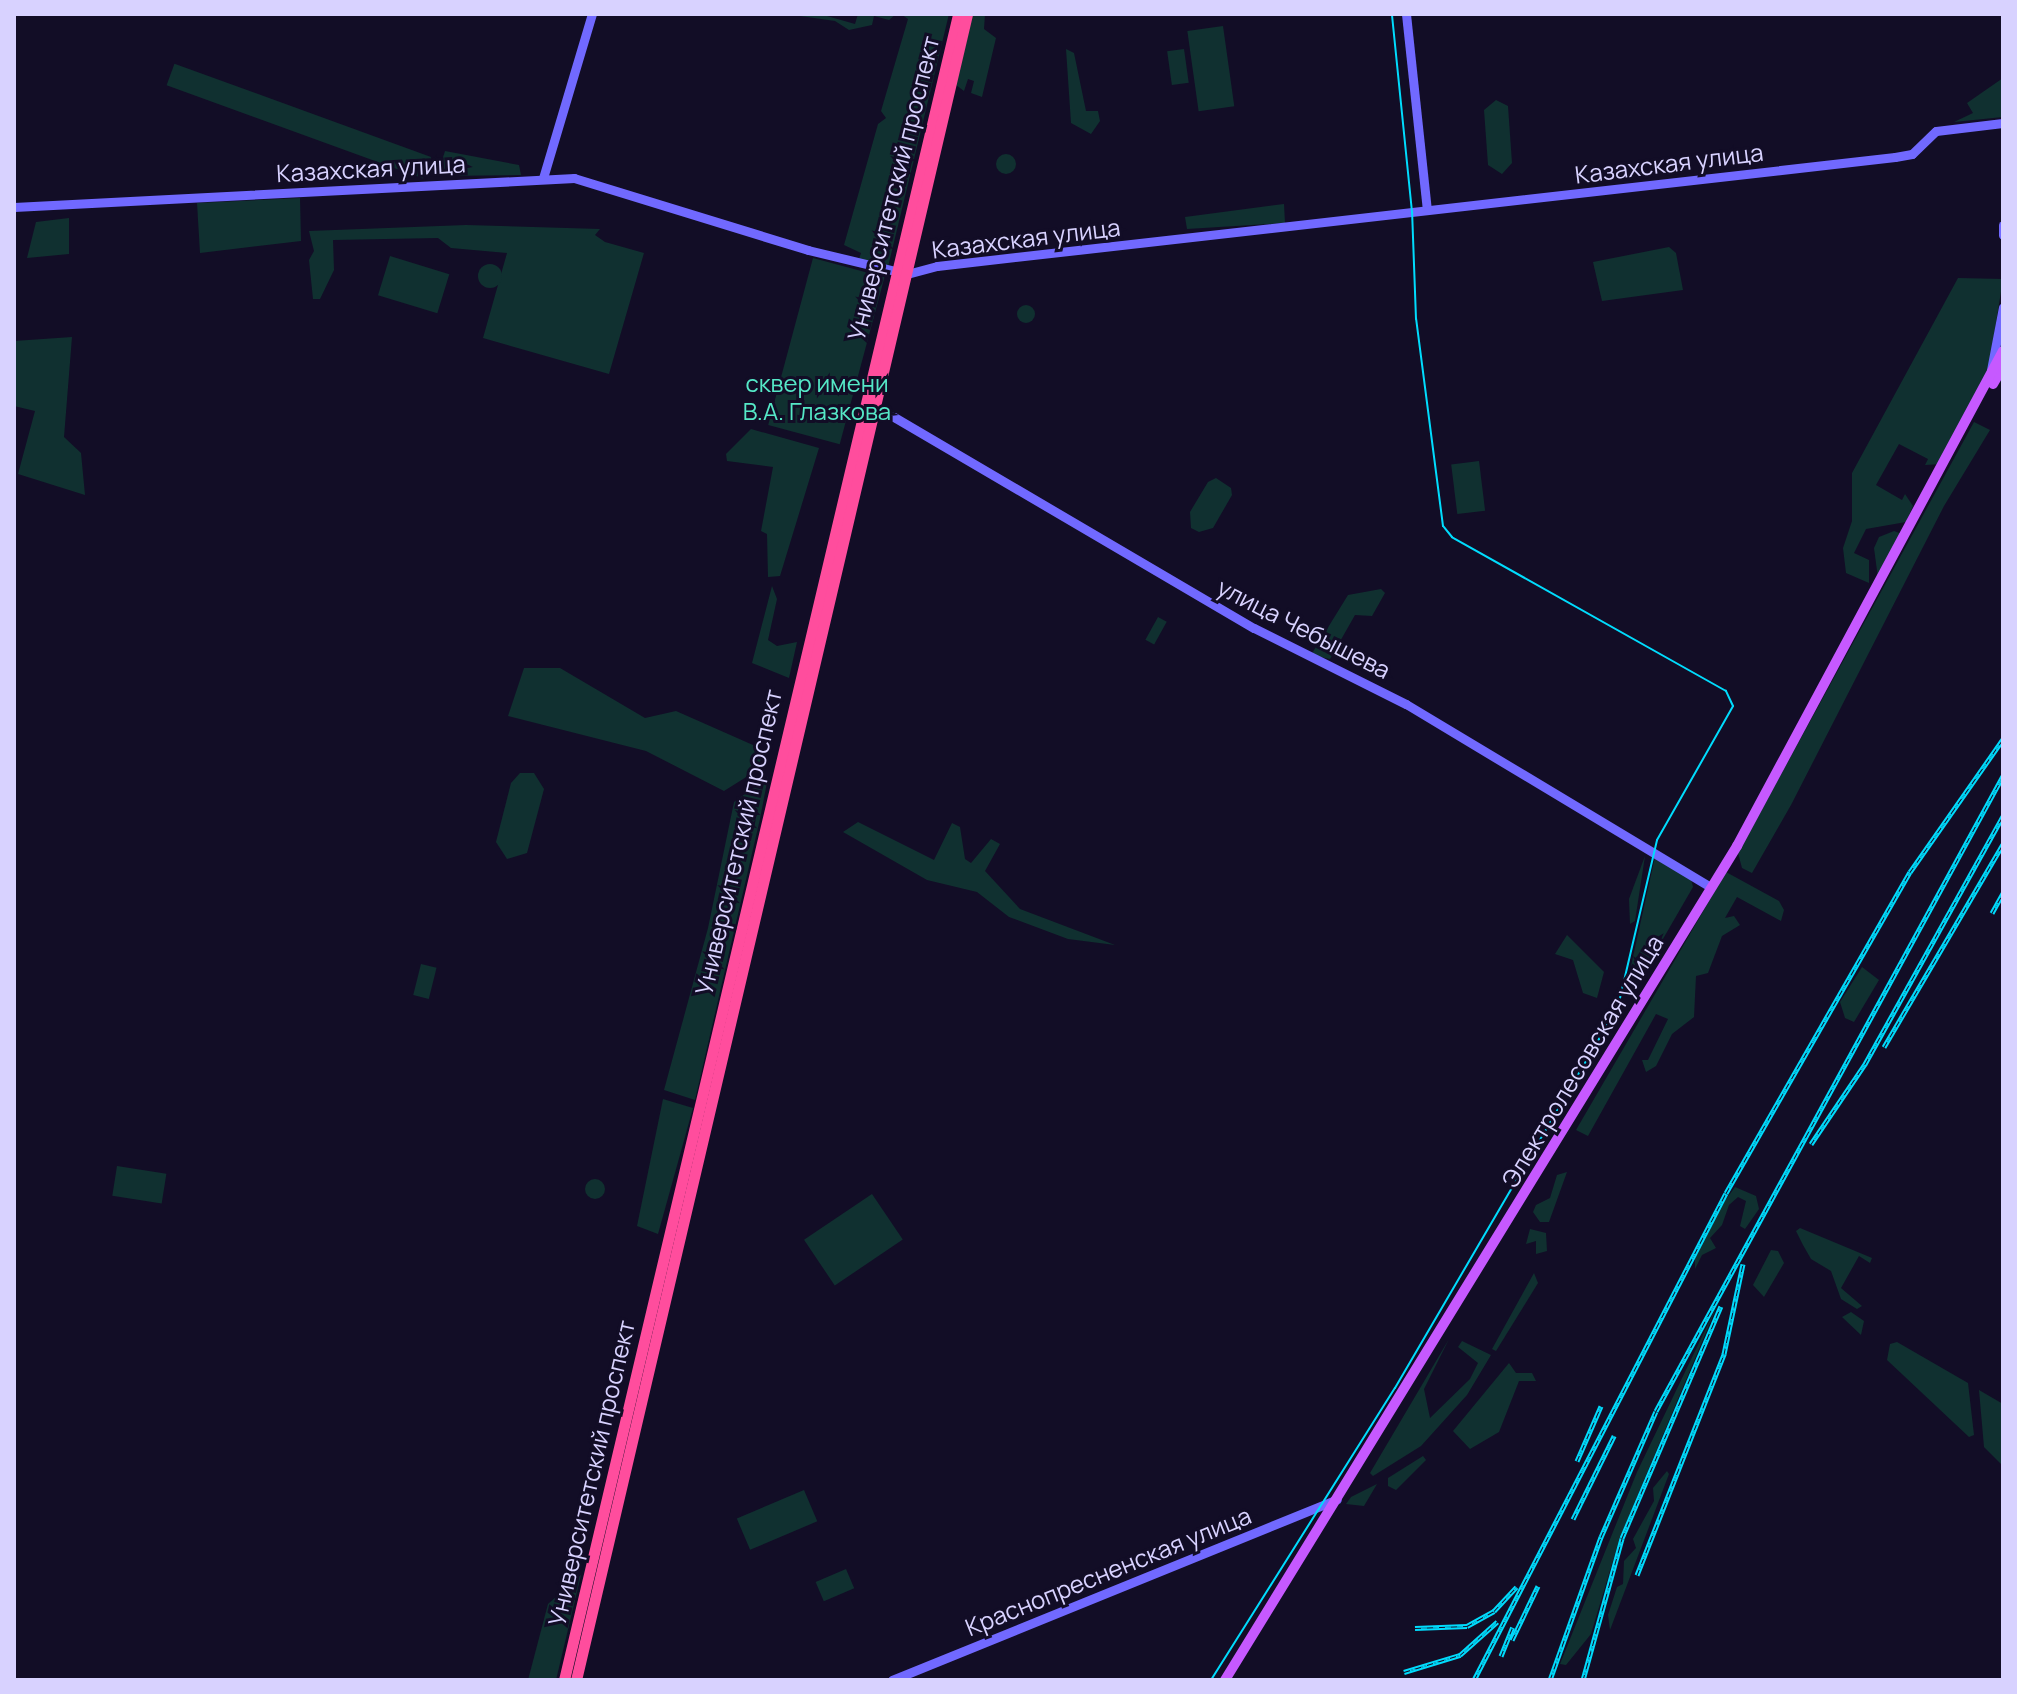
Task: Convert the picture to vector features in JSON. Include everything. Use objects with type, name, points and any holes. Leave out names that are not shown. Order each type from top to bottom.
[{"type":"highway","name":"Университетский проспект","points":[[576,1680],[834,561],[893,274],[958,14]]},
{"type":"highway","name":"Университетский проспект","points":[[564,1680],[834,561],[876,412],[967,14]]},
{"type":"main road","points":[[543,178],[592,14]]},
{"type":"main road","points":[[1406,14],[1427,210]]},
{"type":"main road","name":"Казахская улица","points":[[14,207],[543,178],[595,182],[664,208],[893,274],[907,274],[937,266],[1895,157],[1912,154],[1936,131],[2003,123]]},
{"type":"main road","points":[[2003,225],[2003,235]]},
{"type":"main road","points":[[1989,378],[2003,307]]},
{"type":"main road","name":"Электролесовская улица","points":[[1225,1680],[1710,887],[1799,735],[2003,351]]},
{"type":"main road","name":"Электролесовская улица","points":[[1952,451],[2003,367]]},
{"type":"main road","name":"улица Чебышева","points":[[876,412],[894,417],[1254,628],[1406,704],[1710,887]]},
{"type":"main road","name":"Краснопресненская улица","points":[[892,1680],[1338,1498]]},
{"type":"green space","points":[[786,14],[820,14],[855,24],[858,14],[896,14],[889,20],[874,16],[872,25],[849,30],[835,21]]},
{"type":"green space","points":[[901,14],[949,14],[888,267],[859,259],[861,253],[844,245],[878,124],[886,118],[881,111],[908,19]]},
{"type":"green space","points":[[973,14],[985,14],[984,29],[996,38],[982,97],[971,93],[974,81],[968,79],[964,91],[956,85]]},
{"type":"green space","points":[[1223,26],[1234,106],[1199,111],[1187,31]]},
{"type":"green space","points":[[1066,49],[1074,53],[1086,111],[1098,111],[1100,121],[1091,134],[1071,123]]},
{"type":"green space","points":[[1184,49],[1189,83],[1172,85],[1167,51]]},
{"type":"green space","points":[[174,64],[431,157],[423,179],[167,85]]},
{"type":"green space","points":[[2003,78],[2003,117],[1954,122],[1973,113],[1967,103]]},
{"type":"green space","points":[[1496,100],[1508,106],[1512,163],[1502,174],[1488,165],[1484,110]]},
{"type":"green space","points":[[445,151],[519,165],[521,175],[437,176]]},
{"type":"green space","points":[[1006,154],[1013,157],[1016,164],[1013,171],[1006,174],[999,171],[996,164],[999,157]]},
{"type":"green space","points":[[300,198],[301,241],[200,253],[197,203]]},
{"type":"green space","points":[[1284,204],[1285,223],[1187,229],[1185,217]]},
{"type":"green space","points":[[69,218],[69,254],[27,258],[36,222]]},
{"type":"green space","points":[[466,225],[600,229],[595,235],[605,242],[644,253],[609,374],[483,338],[507,253],[451,248],[438,238],[333,240],[334,270],[320,299],[313,299],[309,260],[314,251],[309,231]]},
{"type":"green space","points":[[1669,247],[1676,253],[1683,290],[1602,301],[1593,262]]},
{"type":"green space","points":[[390,256],[449,274],[437,313],[378,295]]},
{"type":"green space","name":"сквер имени В.А. Глазкова","points":[[813,258],[884,277],[840,444],[768,425]]},
{"type":"green space","points":[[490,264],[498,268],[502,276],[498,284],[490,288],[482,284],[478,276],[482,268]]},
{"type":"green space","points":[[1958,278],[2003,279],[1988,373],[1942,464],[1925,465],[1928,459],[1899,444],[1876,485],[1902,500],[1905,494],[1913,506],[1906,522],[1866,529],[1854,553],[1869,560],[1869,583],[1846,573],[1843,548],[1852,521],[1852,473]]},
{"type":"green space","points":[[1022,305],[1030,305],[1035,314],[1033,321],[1022,323],[1017,318],[1017,310]]},
{"type":"green space","points":[[72,337],[64,437],[81,453],[85,495],[18,474],[35,411],[14,406],[14,341]]},
{"type":"green space","points":[[1974,422],[1990,430],[1944,506],[1791,805],[1752,873],[1742,868],[1738,853]]},
{"type":"green space","points":[[751,429],[819,448],[780,576],[768,577],[767,534],[761,531],[773,467],[727,461],[726,454]]},
{"type":"green space","points":[[1479,461],[1485,511],[1457,514],[1451,464]]},
{"type":"green space","points":[[1216,478],[1231,488],[1232,495],[1213,528],[1199,532],[1191,528],[1190,512],[1208,482]]},
{"type":"green space","points":[[1894,531],[1902,534],[1878,578],[1874,548],[1879,537]]},
{"type":"green space","points":[[772,586],[777,599],[768,640],[777,646],[797,642],[789,678],[752,663]]},
{"type":"green space","points":[[1381,589],[1385,593],[1372,616],[1355,615],[1330,659],[1311,655],[1348,595]]},
{"type":"green space","points":[[1158,617],[1167,622],[1154,645],[1145,640]]},
{"type":"green space","points":[[524,668],[560,668],[645,718],[676,711],[762,749],[759,769],[724,791],[646,751],[508,716]]},
{"type":"green space","points":[[520,773],[534,773],[544,789],[527,853],[507,859],[496,842],[511,783]]},
{"type":"green space","points":[[768,777],[695,1100],[664,1090],[708,928],[734,802]]},
{"type":"green space","points":[[858,822],[934,860],[952,823],[960,827],[965,859],[971,863],[991,839],[1000,844],[985,871],[1020,909],[1115,945],[1068,939],[1009,917],[977,892],[927,880],[843,832]]},
{"type":"green space","points":[[1645,856],[1635,921],[1630,924],[1629,899]]},
{"type":"green space","points":[[1655,857],[1691,879],[1693,887],[1630,996],[1627,984]]},
{"type":"green space","points":[[1726,872],[1779,901],[1784,910],[1781,921],[1737,897],[1725,918],[1734,916],[1740,925],[1722,936],[1708,973],[1696,976],[1694,1017],[1672,1034],[1656,1066],[1646,1072],[1642,1060],[1648,1060],[1668,1019],[1656,1014],[1588,1136],[1576,1130]]},
{"type":"green space","points":[[1567,935],[1604,972],[1597,998],[1583,993],[1573,960],[1555,954]]},
{"type":"green space","points":[[421,964],[437,968],[429,999],[413,995]]},
{"type":"green space","points":[[1862,967],[1879,980],[1854,1022],[1845,1018],[1840,1002]]},
{"type":"green space","points":[[663,1099],[693,1108],[658,1234],[637,1226]]},
{"type":"green space","points":[[117,1166],[166,1174],[162,1203],[112,1196]]},
{"type":"green space","points":[[1567,1172],[1549,1222],[1540,1222],[1533,1212],[1536,1205],[1550,1198],[1557,1175]]},
{"type":"green space","points":[[595,1179],[602,1182],[605,1189],[602,1196],[595,1199],[588,1196],[585,1189],[588,1182]]},
{"type":"green space","points":[[1735,1187],[1756,1196],[1759,1209],[1745,1229],[1740,1226],[1746,1201],[1738,1197],[1729,1205],[1722,1225],[1710,1238],[1716,1248],[1702,1255],[1695,1269],[1695,1257],[1710,1221]]},
{"type":"green space","points":[[872,1194],[903,1240],[835,1285],[804,1240]]},
{"type":"green space","points":[[1800,1228],[1872,1258],[1870,1263],[1859,1256],[1841,1288],[1862,1306],[1857,1309],[1841,1299],[1831,1271],[1811,1259],[1796,1231]]},
{"type":"green space","points":[[1530,1229],[1546,1233],[1547,1251],[1536,1254],[1536,1241],[1526,1244]]},
{"type":"green space","points":[[1771,1250],[1778,1251],[1784,1263],[1764,1297],[1753,1285]]},
{"type":"green space","points":[[1534,1273],[1538,1283],[1496,1351],[1492,1349]]},
{"type":"green space","points":[[1720,1299],[1620,1537],[1591,1634],[1566,1665],[1560,1664],[1637,1472]]},
{"type":"green space","points":[[1851,1312],[1864,1321],[1861,1335],[1842,1317]]},
{"type":"green space","points":[[1449,1339],[1424,1389],[1430,1418],[1470,1379],[1478,1363],[1458,1347],[1462,1341],[1491,1355],[1467,1395],[1421,1446],[1373,1476],[1370,1473]]},
{"type":"green space","points":[[1897,1342],[1968,1383],[1974,1435],[1969,1437],[1887,1360],[1890,1344]]},
{"type":"green space","points":[[1509,1363],[1516,1373],[1532,1373],[1536,1381],[1519,1381],[1499,1432],[1470,1449],[1453,1431]]},
{"type":"green space","points":[[1979,1390],[2003,1404],[2003,1466],[1984,1447]]},
{"type":"green space","points":[[1423,1456],[1426,1460],[1396,1490],[1388,1486],[1388,1478]]},
{"type":"green space","points":[[1667,1471],[1669,1474],[1610,1630],[1608,1615],[1617,1587],[1623,1584],[1624,1561],[1636,1548],[1633,1539],[1654,1501],[1653,1488]]},
{"type":"green space","points":[[1377,1484],[1364,1506],[1346,1504],[1351,1497]]},
{"type":"green space","points":[[804,1490],[817,1521],[750,1550],[737,1519]]},
{"type":"green space","points":[[846,1569],[854,1588],[824,1601],[816,1582]]},
{"type":"green space","points":[[581,1575],[556,1680],[528,1680],[548,1604]]},
{"type":"tram line","points":[[1211,1680],[1395,1388],[1599,1039],[1620,998],[1657,840],[1733,706],[1726,691],[1452,537],[1443,526],[1416,319],[1412,212],[1392,14]]},
{"type":"railway","points":[[1474,1680],[1726,1193],[1910,872],[2003,739]]},
{"type":"railway","points":[[1550,1680],[1601,1537],[1656,1411],[2003,776]]},
{"type":"railway","points":[[1811,1144],[1865,1064],[2003,816]]},
{"type":"railway","points":[[1884,1047],[2003,844]]},
{"type":"railway","points":[[1992,913],[2003,893]]},
{"type":"railway","points":[[1637,1575],[1724,1354],[1743,1264]]},
{"type":"railway","points":[[1583,1680],[1622,1538],[1721,1306]]},
{"type":"railway","points":[[1577,1461],[1601,1406]]},
{"type":"railway","points":[[1573,1519],[1614,1436]]},
{"type":"railway","points":[[1512,1640],[1538,1586]]},
{"type":"railway","points":[[1415,1628],[1467,1626],[1494,1611],[1516,1587]]},
{"type":"railway","points":[[1404,1672],[1460,1655],[1497,1622]]},
{"type":"railway","points":[[1501,1656],[1513,1627]]}]
